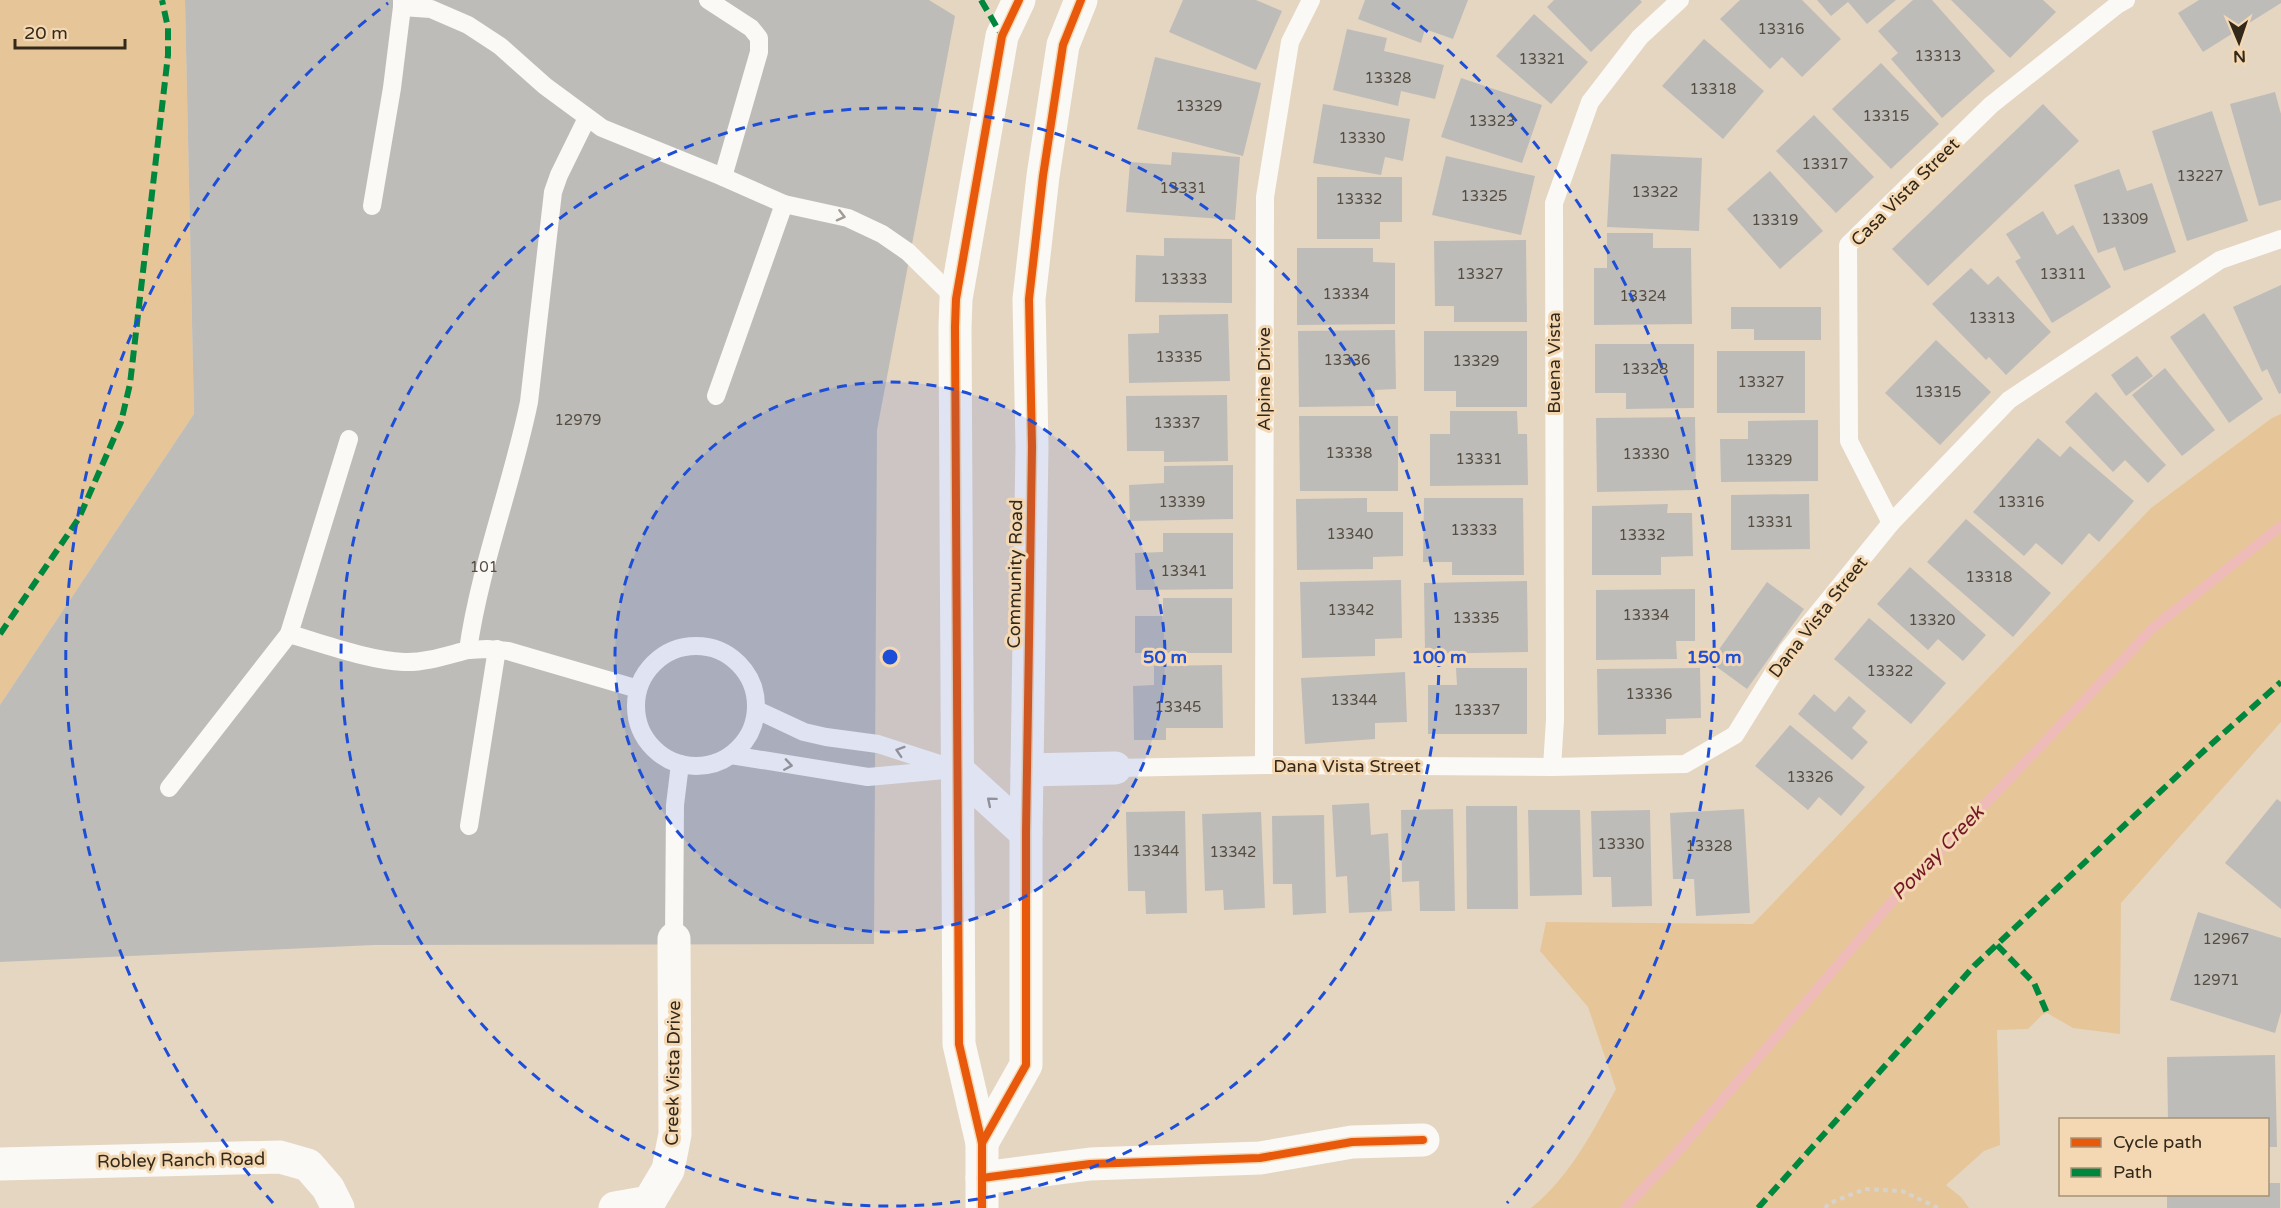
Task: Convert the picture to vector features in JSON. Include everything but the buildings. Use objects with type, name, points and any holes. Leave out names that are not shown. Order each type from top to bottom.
[{"type":"main road","name":"Community Road","points":[[982,1193],[982,1143],[959,1044],[956,769],[956,299],[1002,36],[1019,0]]},
{"type":"main road","name":"Community Road","points":[[982,1143],[1026,1065],[1026,832],[1032,447],[1029,299],[1043,176],[1063,45],[1081,0]]},
{"type":"main road","name":"Dana Vista Street","points":[[1028,770],[1115,768]]},
{"type":"main road","points":[[956,769],[1026,832]]},
{"type":"main road","name":"Creek Vista Drive","points":[[615,1208],[649,1202],[669,1170],[675,1134],[674,939]]},
{"type":"main road","points":[[982,1193],[1090,1164],[1260,1158],[1352,1142],[1423,1140]]},
{"type":"main road","name":"Robley Ranch Road","points":[[0,1164],[280,1157],[308,1165],[328,1188],[338,1208]]},
{"type":"lane","points":[[708,0],[751,27],[759,38],[759,52],[723,177]]},
{"type":"lane","name":"Alpine Drive","points":[[1264,765],[1265,197],[1290,42],[1311,0]]},
{"type":"lane","name":"Buena Vista","points":[[1552,767],[1555,720],[1554,203],[1590,102],[1640,37],[1680,0]]},
{"type":"lane","name":"Casa Vista Street","points":[[1891,523],[1849,441],[1848,245],[1991,105],[2116,5],[2126,0]]},
{"type":"lane","points":[[372,206],[392,88],[402,4],[431,9],[468,25],[500,46],[545,86],[602,128],[784,204],[848,218],[882,234],[908,252],[956,299]]},
{"type":"lane","points":[[468,650],[481,589],[523,433],[529,402],[553,192],[586,118]]},
{"type":"lane","points":[[716,396],[784,204]]},
{"type":"lane","name":"Dana Vista Street","points":[[1115,768],[1264,765],[1552,767],[1685,764],[1735,735],[1787,651],[1891,523],[2009,400],[2220,260],[2281,239]]},
{"type":"lane","points":[[169,788],[289,634],[349,439]]},
{"type":"lane","points":[[289,634],[387,660],[405,662],[468,650],[497,649],[638,689]]},
{"type":"lane","points":[[698,645],[717,649],[734,658],[747,673],[755,690],[757,710],[753,728],[744,743],[730,755],[715,763],[698,766],[681,764],[663,756],[649,743],[640,727],[636,708],[638,689],[647,672],[660,658],[678,648],[698,645]]},
{"type":"lane","points":[[469,826],[497,649]]},
{"type":"lane","points":[[757,710],[804,732],[878,744],[956,769]]},
{"type":"lane","points":[[730,755],[868,777],[956,769]]},
{"type":"lane","points":[[674,939],[675,805],[681,764]]},
{"type":"path","points":[[1825,1208],[1830,1203],[1864,1189],[1902,1191],[1938,1208]]},
{"type":"shaded area","points":[[0,0],[185,0],[194,414],[0,705]]},
{"type":"shaded area","points":[[2281,414],[2281,722],[2121,903],[2120,1034],[2073,1028],[2047,1013],[2028,1029],[1997,1030],[2000,1145],[1984,1151],[1946,1185],[1961,1197],[1969,1208],[1531,1208],[1545,1196],[1569,1168],[1616,1089],[1588,1007],[1540,951],[1546,922],[1753,924],[2151,508],[2272,418]]},
{"type":"waterway","name":"Poway Creek","points":[[1625,1208],[1675,1155],[1890,904],[2153,628],[2281,526]]},
{"type":"marked path","points":[[0,634],[79,518],[121,422],[130,384],[168,55],[168,28],[162,0]]},
{"type":"marked path","points":[[981,0],[1002,36]]},
{"type":"marked path","points":[[1758,1208],[1974,966],[2208,747],[2281,682]]},
{"type":"marked path","points":[[1997,945],[2034,983],[2047,1013]]},
{"type":"cycle path","points":[[982,1208],[982,1143],[959,1044],[955,327],[956,299],[1002,36],[1019,0]]},
{"type":"cycle path","points":[[982,1143],[1026,1065],[1026,833],[1032,447],[1029,299],[1043,176],[1063,45],[1081,0]]},
{"type":"cycle path","points":[[982,1178],[1090,1164],[1260,1158],[1352,1142],[1423,1140]]}]
